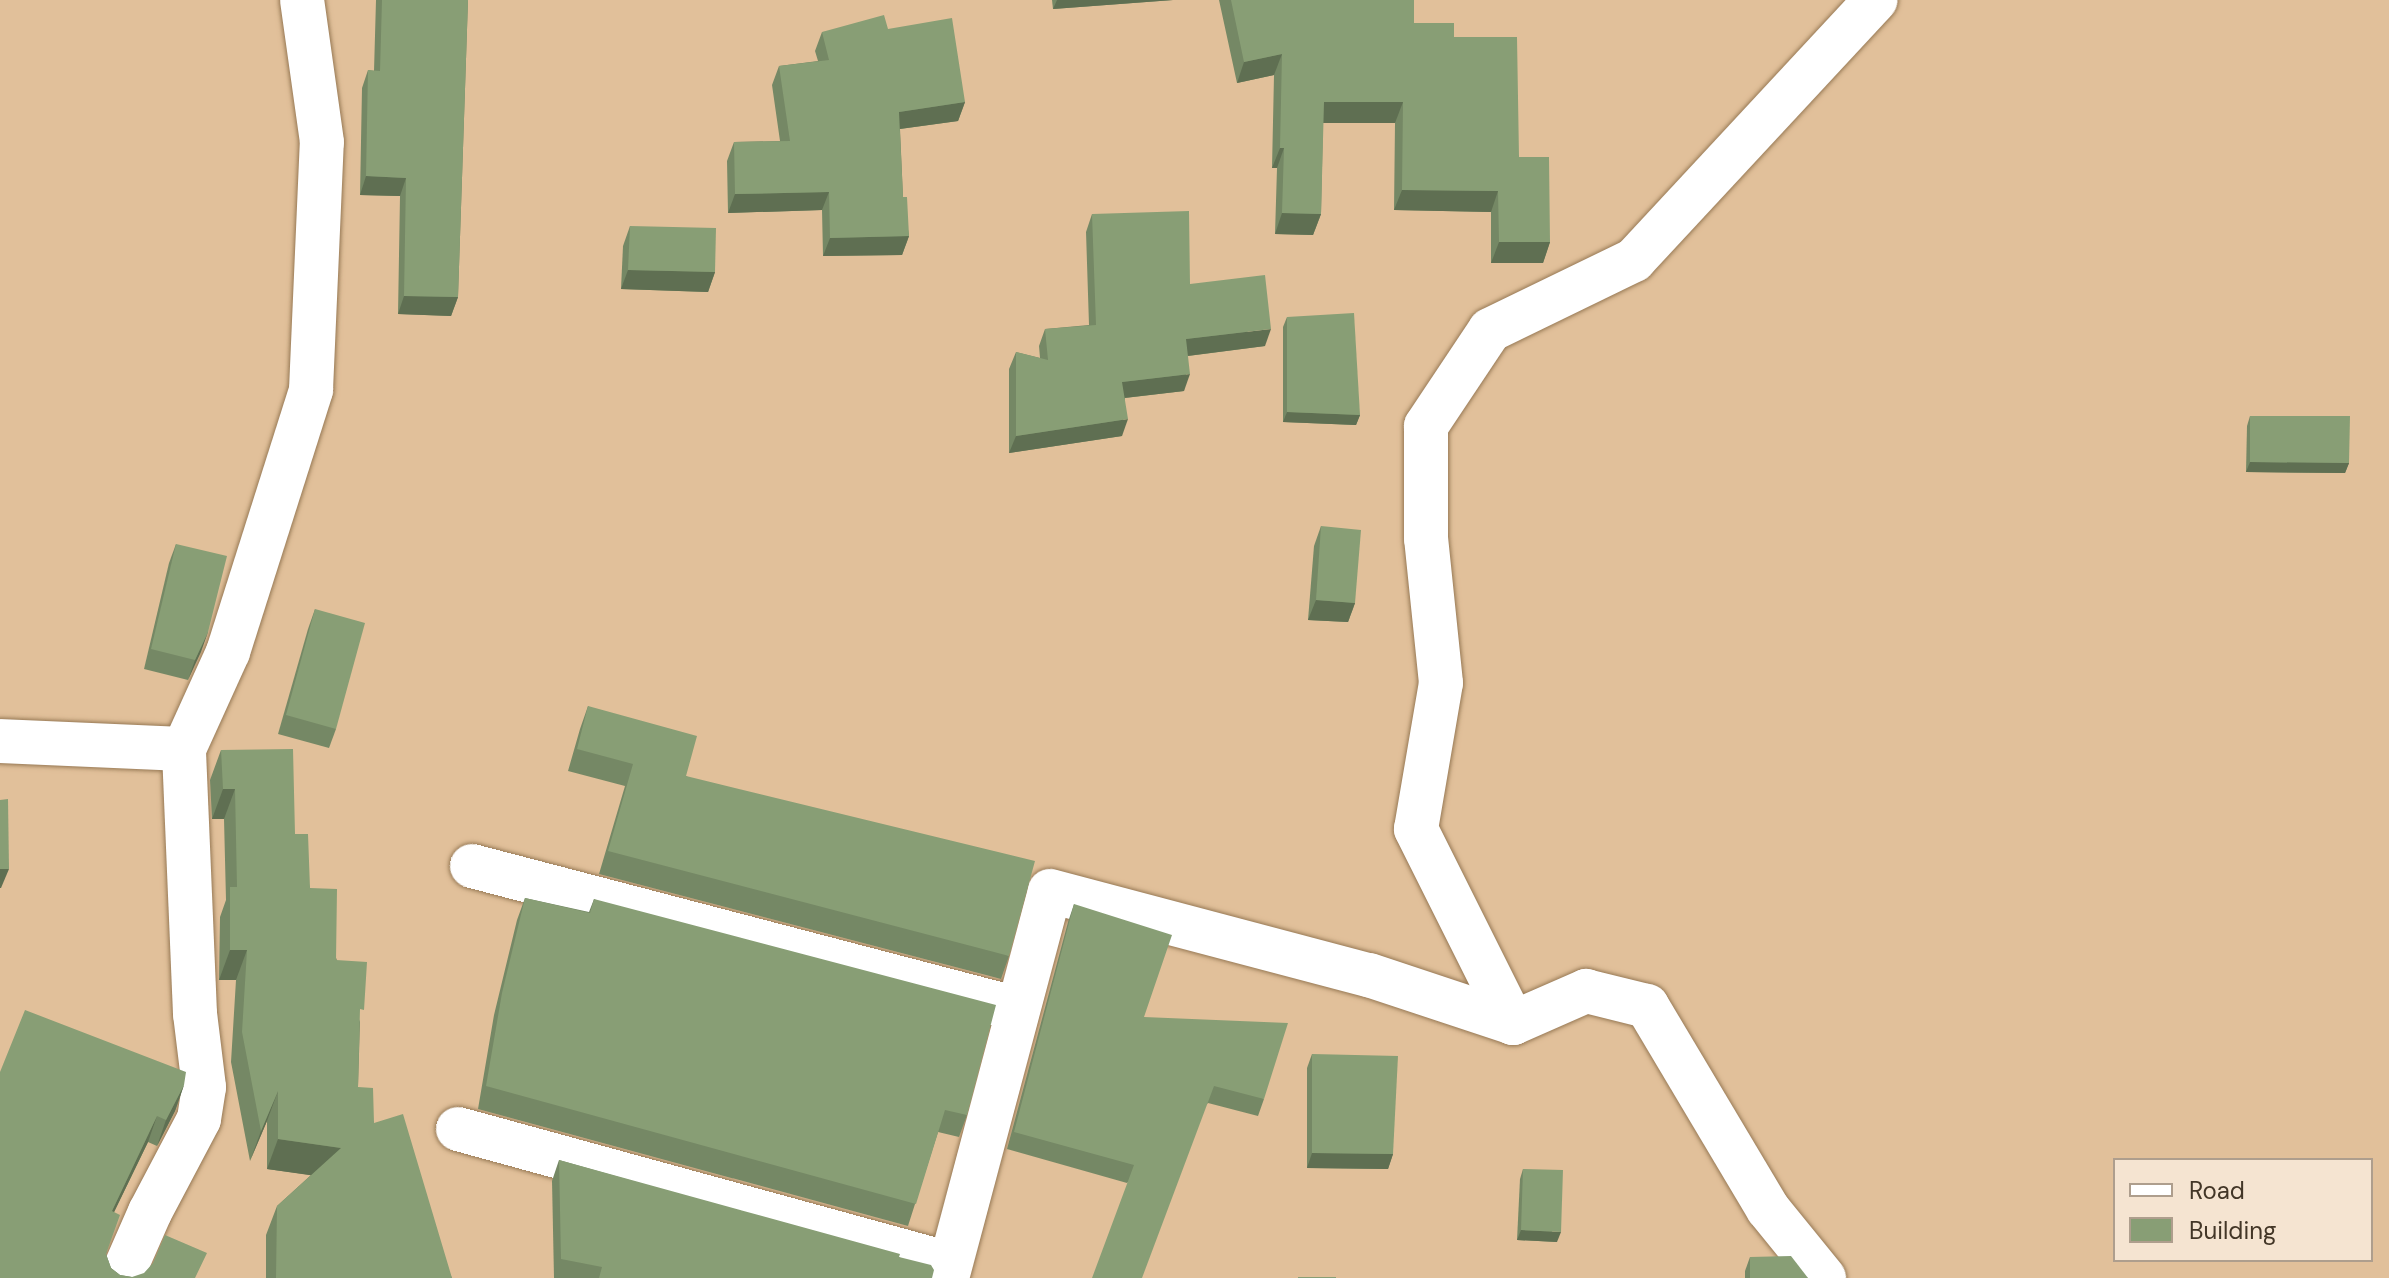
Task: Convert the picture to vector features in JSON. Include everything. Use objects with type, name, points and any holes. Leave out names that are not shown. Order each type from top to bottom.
[{"type":"street","points":[[121,1278],[150,1212],[199,1119],[204,1087],[195,1014],[184,749],[228,652],[311,390],[322,142],[302,0]]},
{"type":"street","points":[[1513,1023],[1416,829],[1441,683],[1426,539],[1426,426],[1490,330],[1634,260],[1876,0]]},
{"type":"street","points":[[0,741],[184,749]]},
{"type":"street","points":[[472,866],[1018,1009]]},
{"type":"street","points":[[458,1129],[949,1271],[1050,891],[1369,975],[1513,1023],[1586,991],[1647,1006],[1768,1209],[1824,1278]]},
{"type":"building","points":[[382,0],[468,0],[458,297],[404,296],[406,178],[366,176],[368,70],[380,71]]},
{"type":"building","points":[[1231,0],[1414,0],[1414,23],[1454,23],[1454,37],[1517,37],[1519,157],[1549,157],[1550,242],[1499,242],[1498,191],[1402,190],[1403,102],[1324,102],[1321,214],[1282,213],[1282,54],[1244,62]]},
{"type":"building","points":[[884,15],[888,29],[952,18],[965,102],[899,112],[903,197],[907,197],[909,236],[830,238],[829,192],[735,194],[734,142],[790,141],[779,66],[829,60],[822,32]]},
{"type":"building","points":[[1189,211],[1190,284],[1265,275],[1271,329],[1186,339],[1190,374],[1122,382],[1128,419],[1016,436],[1016,352],[1048,360],[1045,329],[1096,325],[1092,214]]},
{"type":"building","points":[[630,226],[716,228],[715,272],[628,270]]},
{"type":"building","points":[[1354,313],[1360,415],[1287,412],[1287,317]]},
{"type":"building","points":[[2250,416],[2350,416],[2349,463],[2250,462]]},
{"type":"building","points":[[1321,526],[1361,530],[1355,603],[1316,600]]},
{"type":"building","points":[[176,544],[227,556],[208,632],[195,660],[151,649]]},
{"type":"building","points":[[315,609],[365,623],[336,729],[286,715]]},
{"type":"building","points":[[588,706],[697,736],[686,776],[1035,861],[1009,956],[608,851],[633,764],[577,749]]},
{"type":"building","points":[[293,749],[295,834],[308,834],[310,888],[337,889],[336,960],[367,962],[364,1010],[360,1009],[358,1087],[373,1088],[374,1123],[403,1114],[452,1278],[276,1278],[277,1206],[341,1148],[278,1139],[278,1091],[261,1131],[242,1032],[247,950],[230,950],[230,887],[237,887],[235,789],[223,789],[221,750]]},
{"type":"building","points":[[8,799],[9,869],[0,869],[0,800]]},
{"type":"building","points":[[525,898],[590,913],[594,899],[996,1005],[967,1115],[945,1110],[916,1204],[486,1086],[502,993]]},
{"type":"building","points":[[1074,904],[1172,935],[1144,1017],[1288,1023],[1264,1099],[1214,1086],[1142,1278],[1092,1278],[1134,1165],[1014,1132]]},
{"type":"building","points":[[25,1010],[186,1072],[184,1085],[166,1120],[157,1116],[112,1211],[120,1215],[106,1254],[111,1268],[120,1275],[132,1277],[144,1273],[153,1263],[165,1235],[207,1253],[195,1278],[0,1278],[0,1072]]},
{"type":"building","points":[[1312,1054],[1398,1056],[1393,1154],[1312,1153]]},
{"type":"building","points":[[559,1160],[900,1254],[899,1257],[931,1265],[934,1270],[932,1278],[599,1278],[602,1267],[561,1259]]},
{"type":"building","points":[[1523,1169],[1563,1170],[1561,1232],[1521,1230]]},
{"type":"building","points":[[1791,1256],[1808,1278],[1750,1278],[1750,1257]]}]
